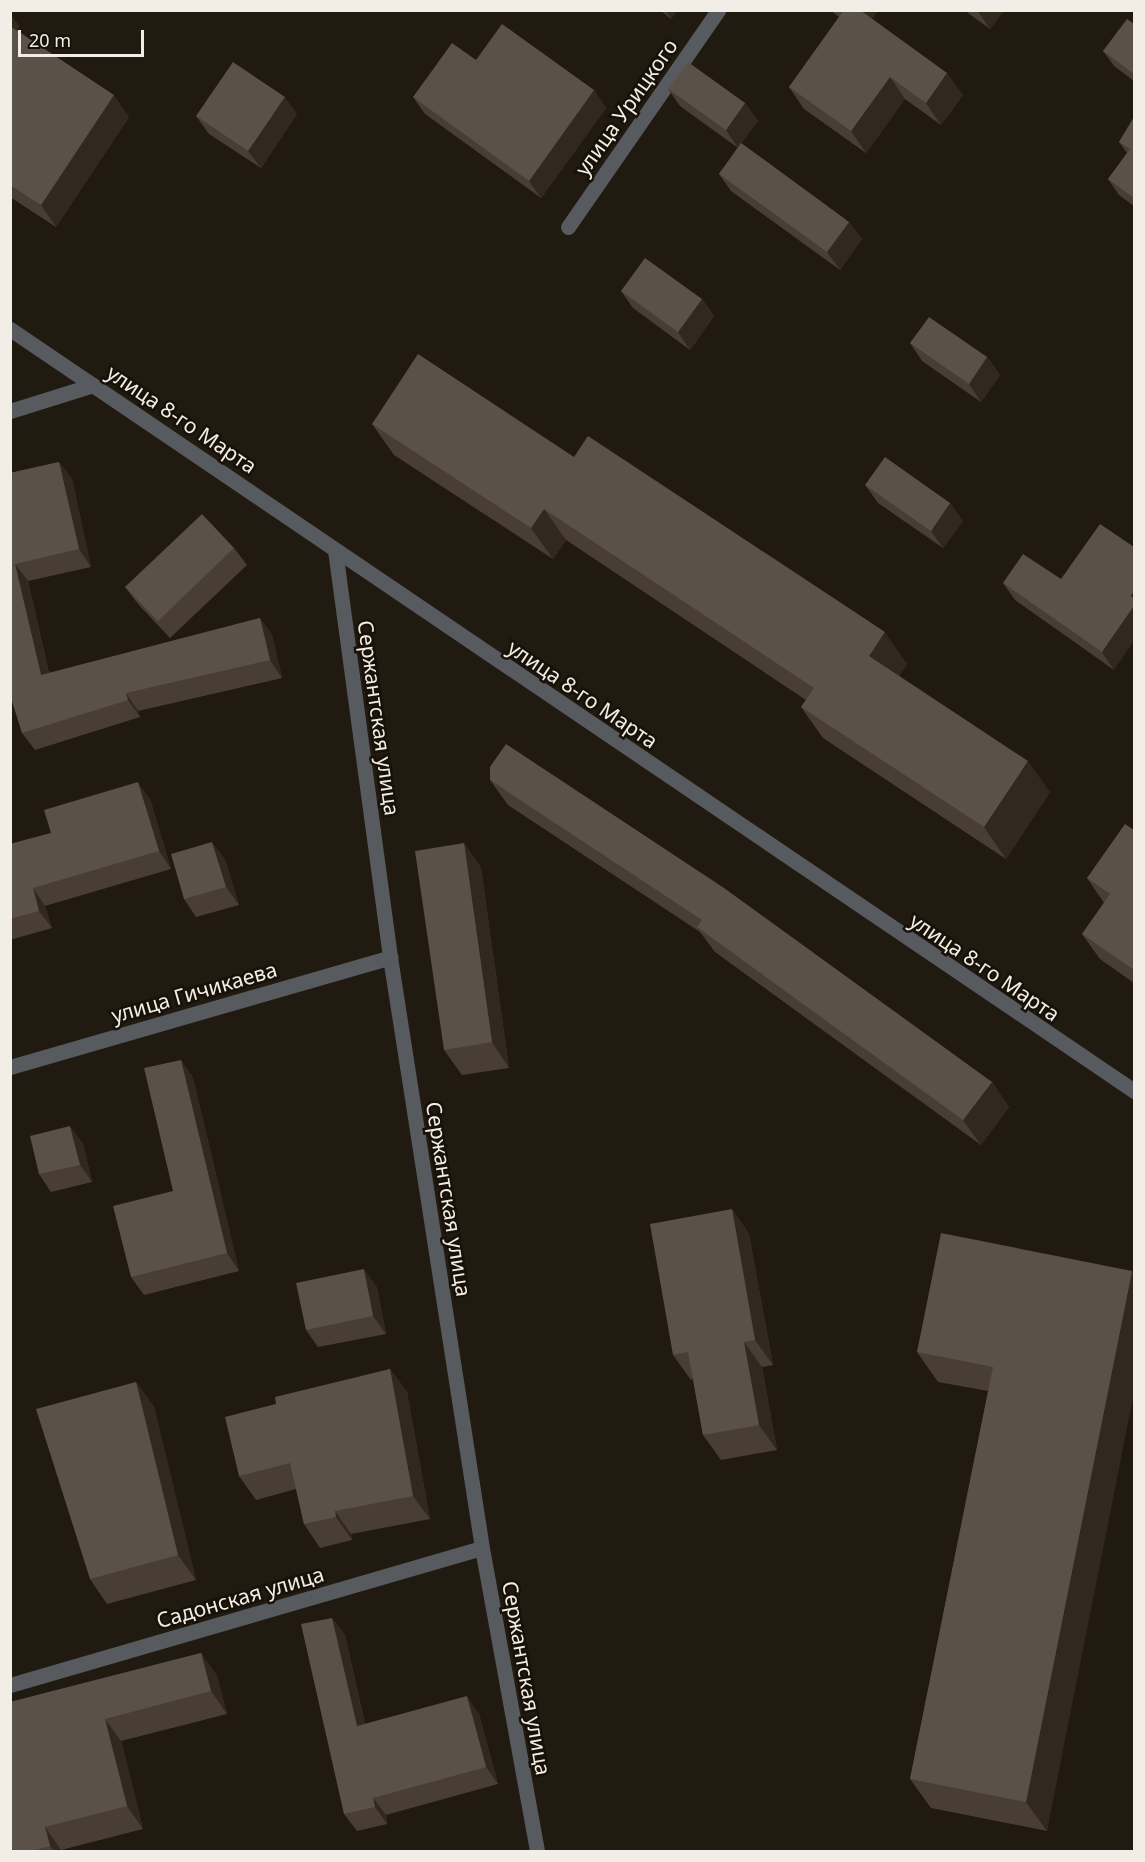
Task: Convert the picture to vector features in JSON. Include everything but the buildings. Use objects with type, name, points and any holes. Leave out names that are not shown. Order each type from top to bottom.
[{"type":"street","name":"улица Урицкого","points":[[568,227],[718,10]]},
{"type":"street","name":"улица 8-го Марта","points":[[10,328],[1134,1091]]},
{"type":"street","points":[[10,411],[93,384]]},
{"type":"street","name":"Сержантская улица","points":[[335,550],[390,957],[482,1548],[537,1851]]},
{"type":"street","name":"улица Гичикаева","points":[[10,1067],[390,957]]},
{"type":"street","name":"Садонская улица","points":[[10,1686],[482,1548]]}]
